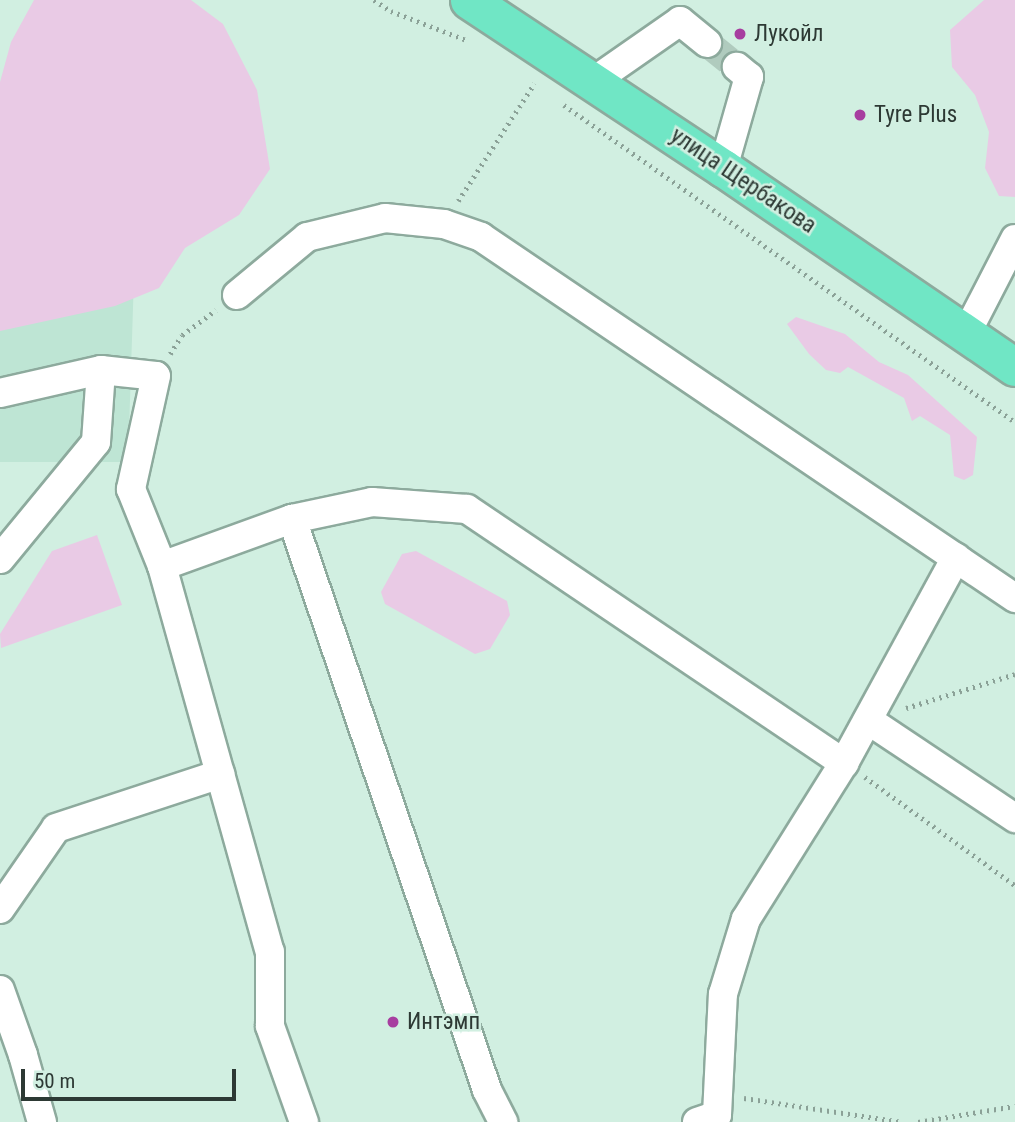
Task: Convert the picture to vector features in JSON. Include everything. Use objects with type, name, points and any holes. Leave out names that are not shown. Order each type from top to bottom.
[{"type":"main road","name":"улица Щербакова","points":[[469,0],[723,167],[1015,367]]},
{"type":"street","points":[[594,81],[680,21],[707,43]]},
{"type":"street","points":[[723,167],[749,77],[737,67]]},
{"type":"street","points":[[237,295],[307,237],[385,218],[444,224],[481,237],[1015,598]]},
{"type":"street","points":[[966,334],[1015,239]]},
{"type":"street","points":[[0,559],[96,442],[101,370]]},
{"type":"street","points":[[0,393],[101,370],[156,376],[131,489],[162,566],[270,952],[270,1026],[304,1122]]},
{"type":"street","points":[[162,566],[292,519],[372,502],[467,509],[845,763]]},
{"type":"street","points":[[292,519],[487,1090],[503,1122]]},
{"type":"street","points":[[712,1113],[723,994],[746,919],[845,763],[956,558]]},
{"type":"street","points":[[868,720],[1015,818]]},
{"type":"street","points":[[0,909],[56,828],[220,774]]},
{"type":"street","points":[[0,990],[23,1055],[42,1122]]},
{"type":"path","points":[[374,0],[391,11],[467,40],[478,47]]},
{"type":"path","points":[[523,77],[545,92]]},
{"type":"path","points":[[444,224],[534,84]]},
{"type":"path","points":[[557,100],[1015,422]]},
{"type":"path","points":[[156,376],[183,335],[237,295]]},
{"type":"path","points":[[868,720],[1015,674]]},
{"type":"path","points":[[845,763],[1015,885]]},
{"type":"path","points":[[918,1122],[1015,1106]]},
{"type":"path","points":[[712,1113],[902,1122]]},
{"type":"shaded area","points":[[34,0],[191,0],[223,24],[257,90],[270,169],[239,215],[185,248],[159,288],[115,306],[0,331],[0,82],[11,42]]},
{"type":"shaded area","points":[[984,0],[1015,0],[1015,197],[999,196],[985,168],[989,132],[975,95],[952,67],[950,30]]},
{"type":"shaded area","points":[[135,246],[128,462],[0,462],[0,285]]},
{"type":"shaded area","points":[[796,317],[845,334],[879,362],[908,375],[977,437],[973,475],[964,480],[954,476],[950,435],[920,416],[912,421],[904,398],[848,367],[840,373],[826,370],[809,354],[787,324]]},
{"type":"shaded area","points":[[97,535],[122,605],[1,648],[0,634],[52,551]]},
{"type":"shaded area","points":[[416,551],[507,601],[510,615],[490,649],[475,654],[385,604],[381,592],[402,554]]},
{"type":"tunnel","points":[[707,43],[737,67]]},
{"type":"place","name":"Лукойл","points":[[740,34]]},
{"type":"place","name":"Tyre Plus","points":[[860,115]]},
{"type":"place","name":"Интэмп","points":[[393,1022]]}]
